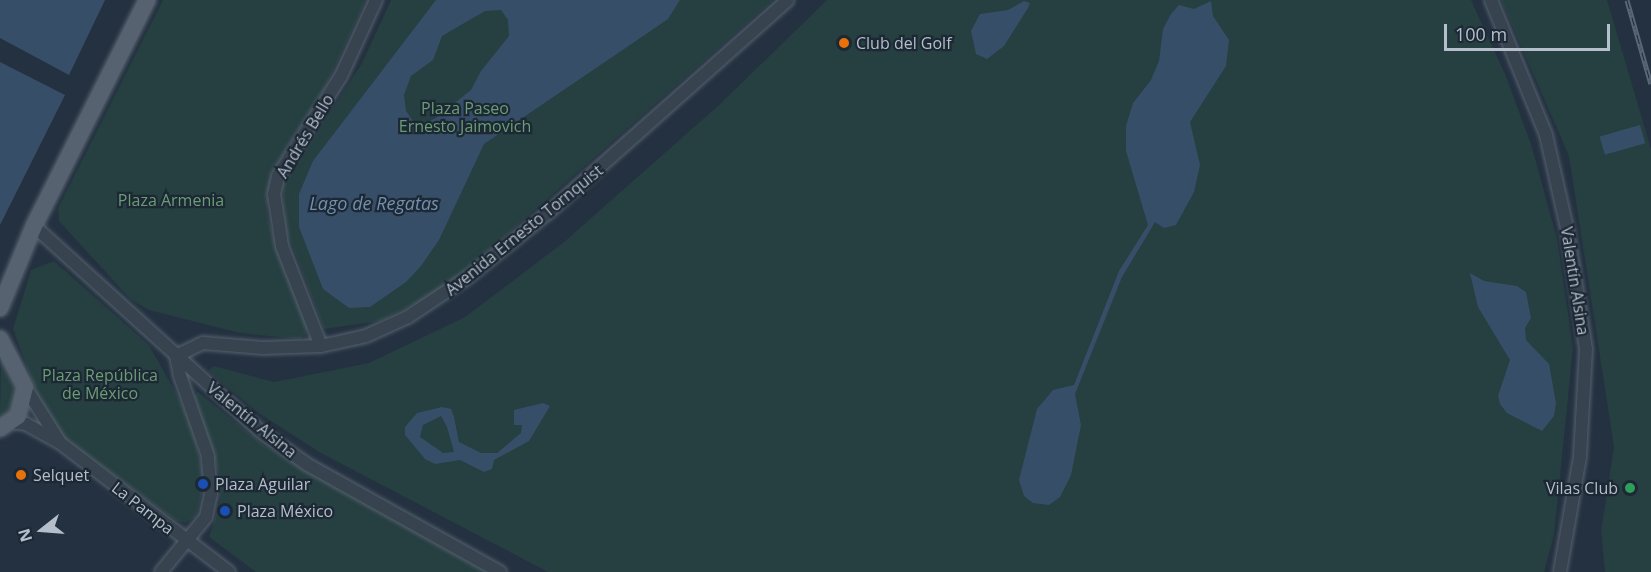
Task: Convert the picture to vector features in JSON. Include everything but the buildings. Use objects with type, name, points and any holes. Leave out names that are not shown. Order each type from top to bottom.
[{"type":"main road","points":[[0,308],[34,226],[147,0]]},
{"type":"main road","points":[[0,339],[25,387],[22,408],[5,425]]},
{"type":"street","name":"Andrés Bello","points":[[321,346],[278,231],[274,194],[278,176],[341,76],[376,0]]},
{"type":"street","name":"Avenida Ernesto Tornquist","points":[[176,356],[203,343],[263,348],[321,346],[387,328],[467,278],[656,121],[788,0]]},
{"type":"street","name":"Valentín Alsina","points":[[1491,0],[1546,135],[1566,221],[1583,328],[1584,411],[1571,516],[1560,572]]},
{"type":"street","name":"Valentín Alsina","points":[[34,226],[261,432],[308,465],[500,572]]},
{"type":"street","points":[[161,572],[206,517],[212,483],[208,456],[180,376],[176,356]]},
{"type":"street","name":"La Pampa","points":[[25,387],[59,442]]},
{"type":"street","name":"La Pampa","points":[[5,425],[26,424],[59,442],[229,572]]},
{"type":"green space","name":"Plaza Armenia","points":[[163,0],[366,0],[325,88],[271,172],[267,213],[279,257],[308,322],[306,335],[299,339],[240,333],[149,310],[131,300],[59,221],[58,208]]},
{"type":"green space","name":"Plaza Paseo Ernesto Jaimovich","points":[[391,0],[773,0],[470,267],[428,297],[380,321],[324,329],[286,229],[282,187],[362,63]]},
{"type":"green space","points":[[827,0],[1471,0],[1505,74],[1531,144],[1557,238],[1573,348],[1554,535],[1544,572],[548,572],[321,453],[260,414],[208,371],[214,366],[274,382],[369,363],[465,317],[564,242],[719,105]]},
{"type":"green space","points":[[1501,0],[1607,0],[1651,149],[1651,572],[1605,572],[1601,531],[1614,447],[1569,156]]},
{"type":"green space","name":"Plaza República de México","points":[[54,261],[149,345],[180,400],[192,426],[205,480],[196,517],[185,523],[177,521],[61,436],[45,416],[13,329],[31,270]]},
{"type":"green space","points":[[1,358],[18,384],[12,411],[0,419]]},
{"type":"green space","points":[[198,392],[265,446],[486,572],[256,572],[209,537],[220,502],[219,474],[194,395]]},
{"type":"water","points":[[0,0],[105,0],[69,75],[0,38]]},
{"type":"water","name":"Lago de Regatas","points":[[436,0],[680,0],[668,19],[484,144],[439,240],[421,266],[406,282],[370,307],[349,308],[323,289],[299,227],[299,194],[313,161]],"holes":[[[501,10],[508,20],[509,36],[481,71],[471,90],[436,118],[423,124],[413,121],[406,111],[404,95],[411,76],[433,60],[442,36],[485,11]]]},
{"type":"water","points":[[1024,1],[1030,3],[1028,8],[1004,46],[987,59],[976,54],[971,31],[980,14],[1008,10]]},
{"type":"water","points":[[1211,1],[1213,16],[1229,40],[1226,66],[1190,122],[1200,165],[1194,192],[1176,225],[1164,228],[1155,222],[1122,277],[1075,394],[1081,425],[1071,475],[1060,497],[1049,505],[1033,503],[1024,496],[1019,480],[1037,409],[1053,390],[1074,385],[1119,271],[1148,225],[1126,151],[1126,126],[1133,103],[1151,80],[1159,61],[1163,29],[1171,14],[1179,5],[1194,9]]},
{"type":"water","points":[[0,62],[65,95],[0,225]]},
{"type":"water","points":[[1640,125],[1645,143],[1605,155],[1600,137]]},
{"type":"water","points":[[1470,273],[1484,281],[1517,286],[1526,292],[1531,318],[1525,328],[1526,340],[1549,364],[1556,403],[1554,416],[1542,431],[1507,413],[1500,404],[1498,396],[1510,360],[1478,307]]},
{"type":"water","points":[[543,403],[550,406],[529,441],[494,460],[492,469],[484,472],[460,460],[435,464],[425,459],[405,435],[405,427],[417,413],[442,407],[451,409],[459,442],[481,453],[497,453],[521,433],[522,425],[514,425],[514,410]],"holes":[[[441,416],[447,427],[454,452],[443,453],[420,437],[423,425]]]},
{"type":"railway","points":[[1627,0],[1651,84]]},
{"type":"place","name":"Club del Golf","points":[[844,43]]},
{"type":"place","name":"Selquet","points":[[21,475]]},
{"type":"place","name":"Plaza Aguilar","points":[[203,484]]},
{"type":"place","name":"Vilas Club","points":[[1630,488]]},
{"type":"place","name":"Plaza México","points":[[225,511]]}]
